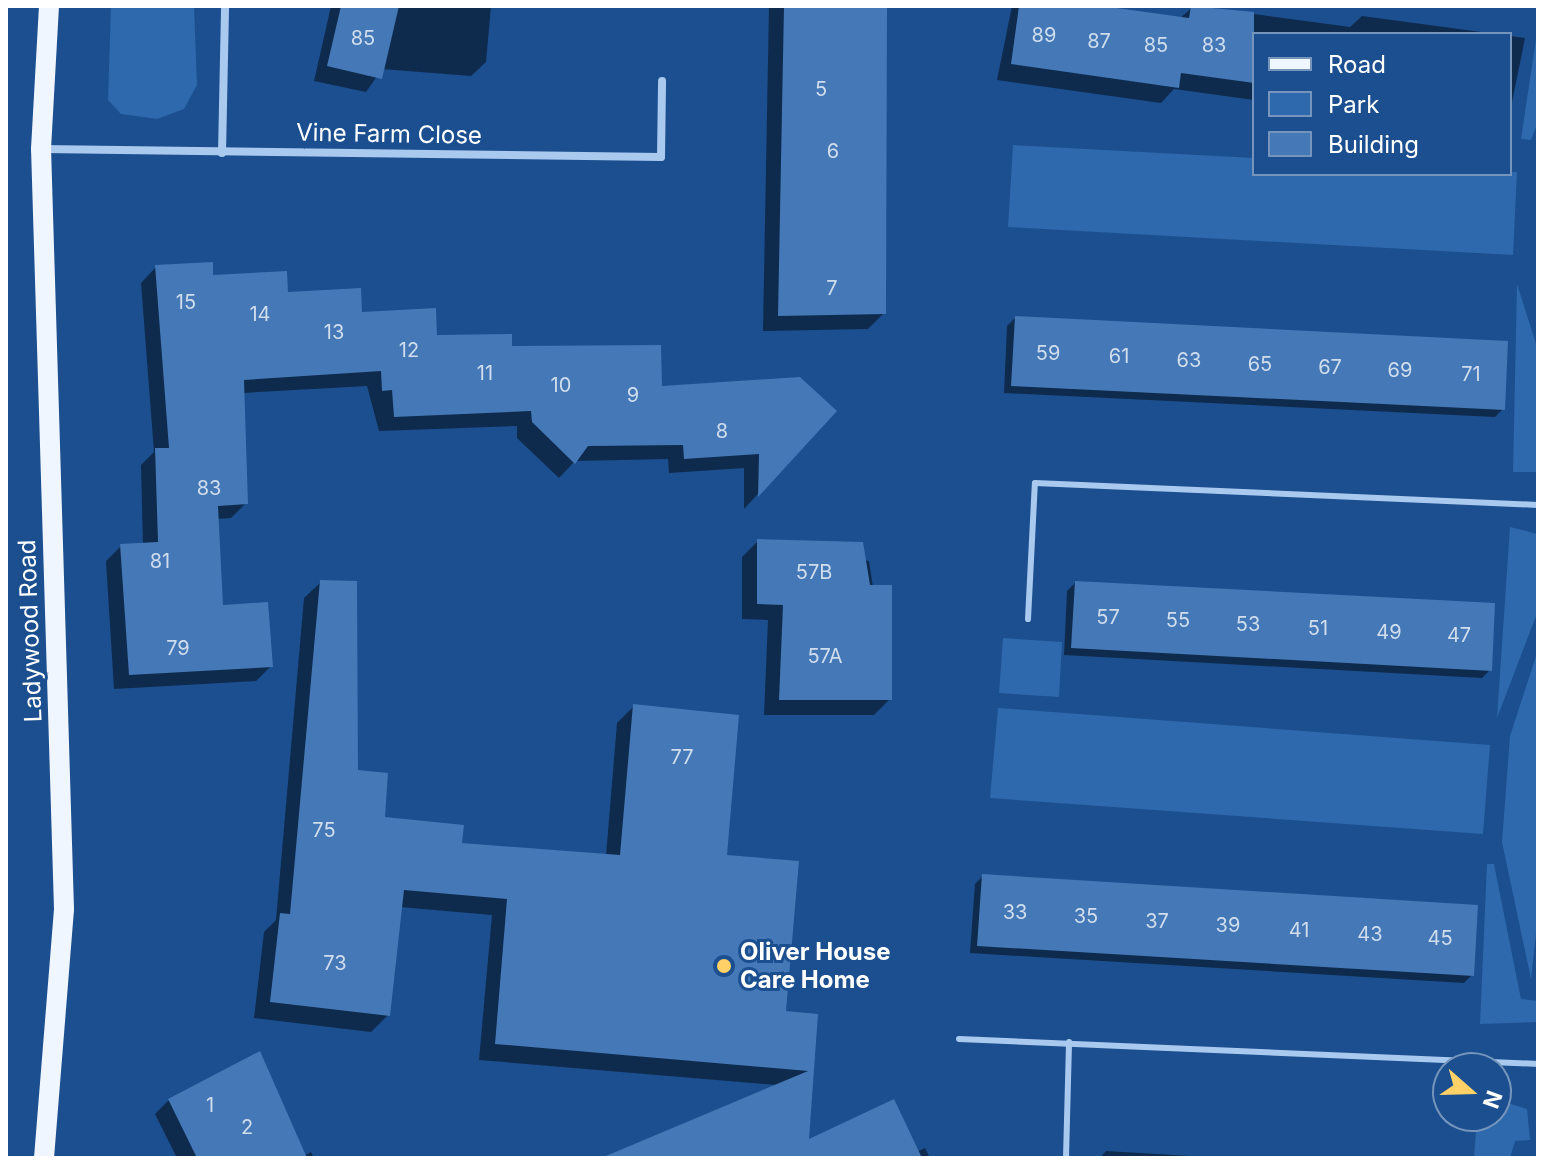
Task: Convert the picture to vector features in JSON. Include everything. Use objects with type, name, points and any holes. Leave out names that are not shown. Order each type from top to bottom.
[{"type":"main road","name":"Ladywood Road","points":[[44,1158],[64,909],[41,149],[49,6]]},
{"type":"street","points":[[222,153],[225,6]]},
{"type":"street","name":"Vine Farm Close","points":[[41,149],[661,157],[662,81]]},
{"type":"lane","points":[[1028,619],[1035,483],[1538,505]]},
{"type":"lane","points":[[959,1039],[1538,1064]]},
{"type":"lane","points":[[1066,1158],[1069,1042]]},
{"type":"green space","points":[[111,6],[194,6],[197,85],[184,109],[157,119],[121,114],[108,100]]},
{"type":"green space","points":[[1538,26],[1538,122],[1531,140],[1521,139]]},
{"type":"green space","points":[[1013,145],[1252,158],[1252,176],[1512,176],[1512,172],[1517,172],[1513,255],[1008,227]]},
{"type":"green space","points":[[1517,284],[1538,350],[1538,472],[1513,472]]},
{"type":"green space","points":[[1510,527],[1538,534],[1538,611],[1497,718]]},
{"type":"green space","points":[[1003,638],[1062,642],[1059,697],[999,693]]},
{"type":"green space","points":[[1538,650],[1538,915],[1531,979],[1502,842],[1510,736]]},
{"type":"green space","points":[[998,708],[1490,745],[1483,834],[990,798]]},
{"type":"green space","points":[[1487,864],[1494,864],[1521,999],[1538,1001],[1537,1022],[1480,1024]]},
{"type":"green space","points":[[1512,1104],[1527,1109],[1530,1140],[1515,1141],[1510,1158],[1474,1158],[1476,1132],[1512,1132]]},
{"type":"building","points":[[341,6],[399,6],[382,79],[327,66]]},
{"type":"building","points":[[784,6],[887,6],[886,314],[778,316]]},
{"type":"building","points":[[1019,6],[1102,6],[1189,18],[1191,6],[1254,12],[1252,83],[1181,73],[1179,88],[1011,64]]},
{"type":"building","points":[[213,262],[213,275],[287,271],[288,292],[361,288],[362,312],[436,308],[437,335],[512,334],[512,346],[661,345],[662,386],[800,377],[837,411],[758,497],[759,454],[684,459],[683,445],[588,446],[575,464],[532,422],[531,411],[394,417],[392,390],[382,391],[381,371],[244,380],[248,504],[218,506],[223,605],[268,602],[273,667],[129,675],[120,544],[158,542],[155,448],[169,448],[155,265]]},
{"type":"building","points":[[1015,316],[1508,341],[1505,410],[1011,386]]},
{"type":"building","points":[[757,539],[863,542],[870,585],[892,585],[892,700],[779,700],[783,605],[757,604]]},
{"type":"building","points":[[320,580],[357,581],[358,770],[388,773],[385,817],[464,825],[462,843],[620,855],[633,704],[739,715],[727,855],[799,861],[786,1011],[818,1014],[809,1139],[894,1099],[922,1158],[601,1158],[808,1071],[495,1044],[507,899],[404,890],[390,1016],[270,1002],[280,913],[290,914]]},
{"type":"building","points":[[1075,581],[1495,603],[1492,671],[1071,648]]},
{"type":"building","points":[[982,874],[1478,905],[1474,976],[977,946]]},
{"type":"building","points":[[260,1051],[307,1158],[197,1158],[168,1099]]},
{"type":"place","name":"Oliver House Care Home","points":[[724,966]]}]
